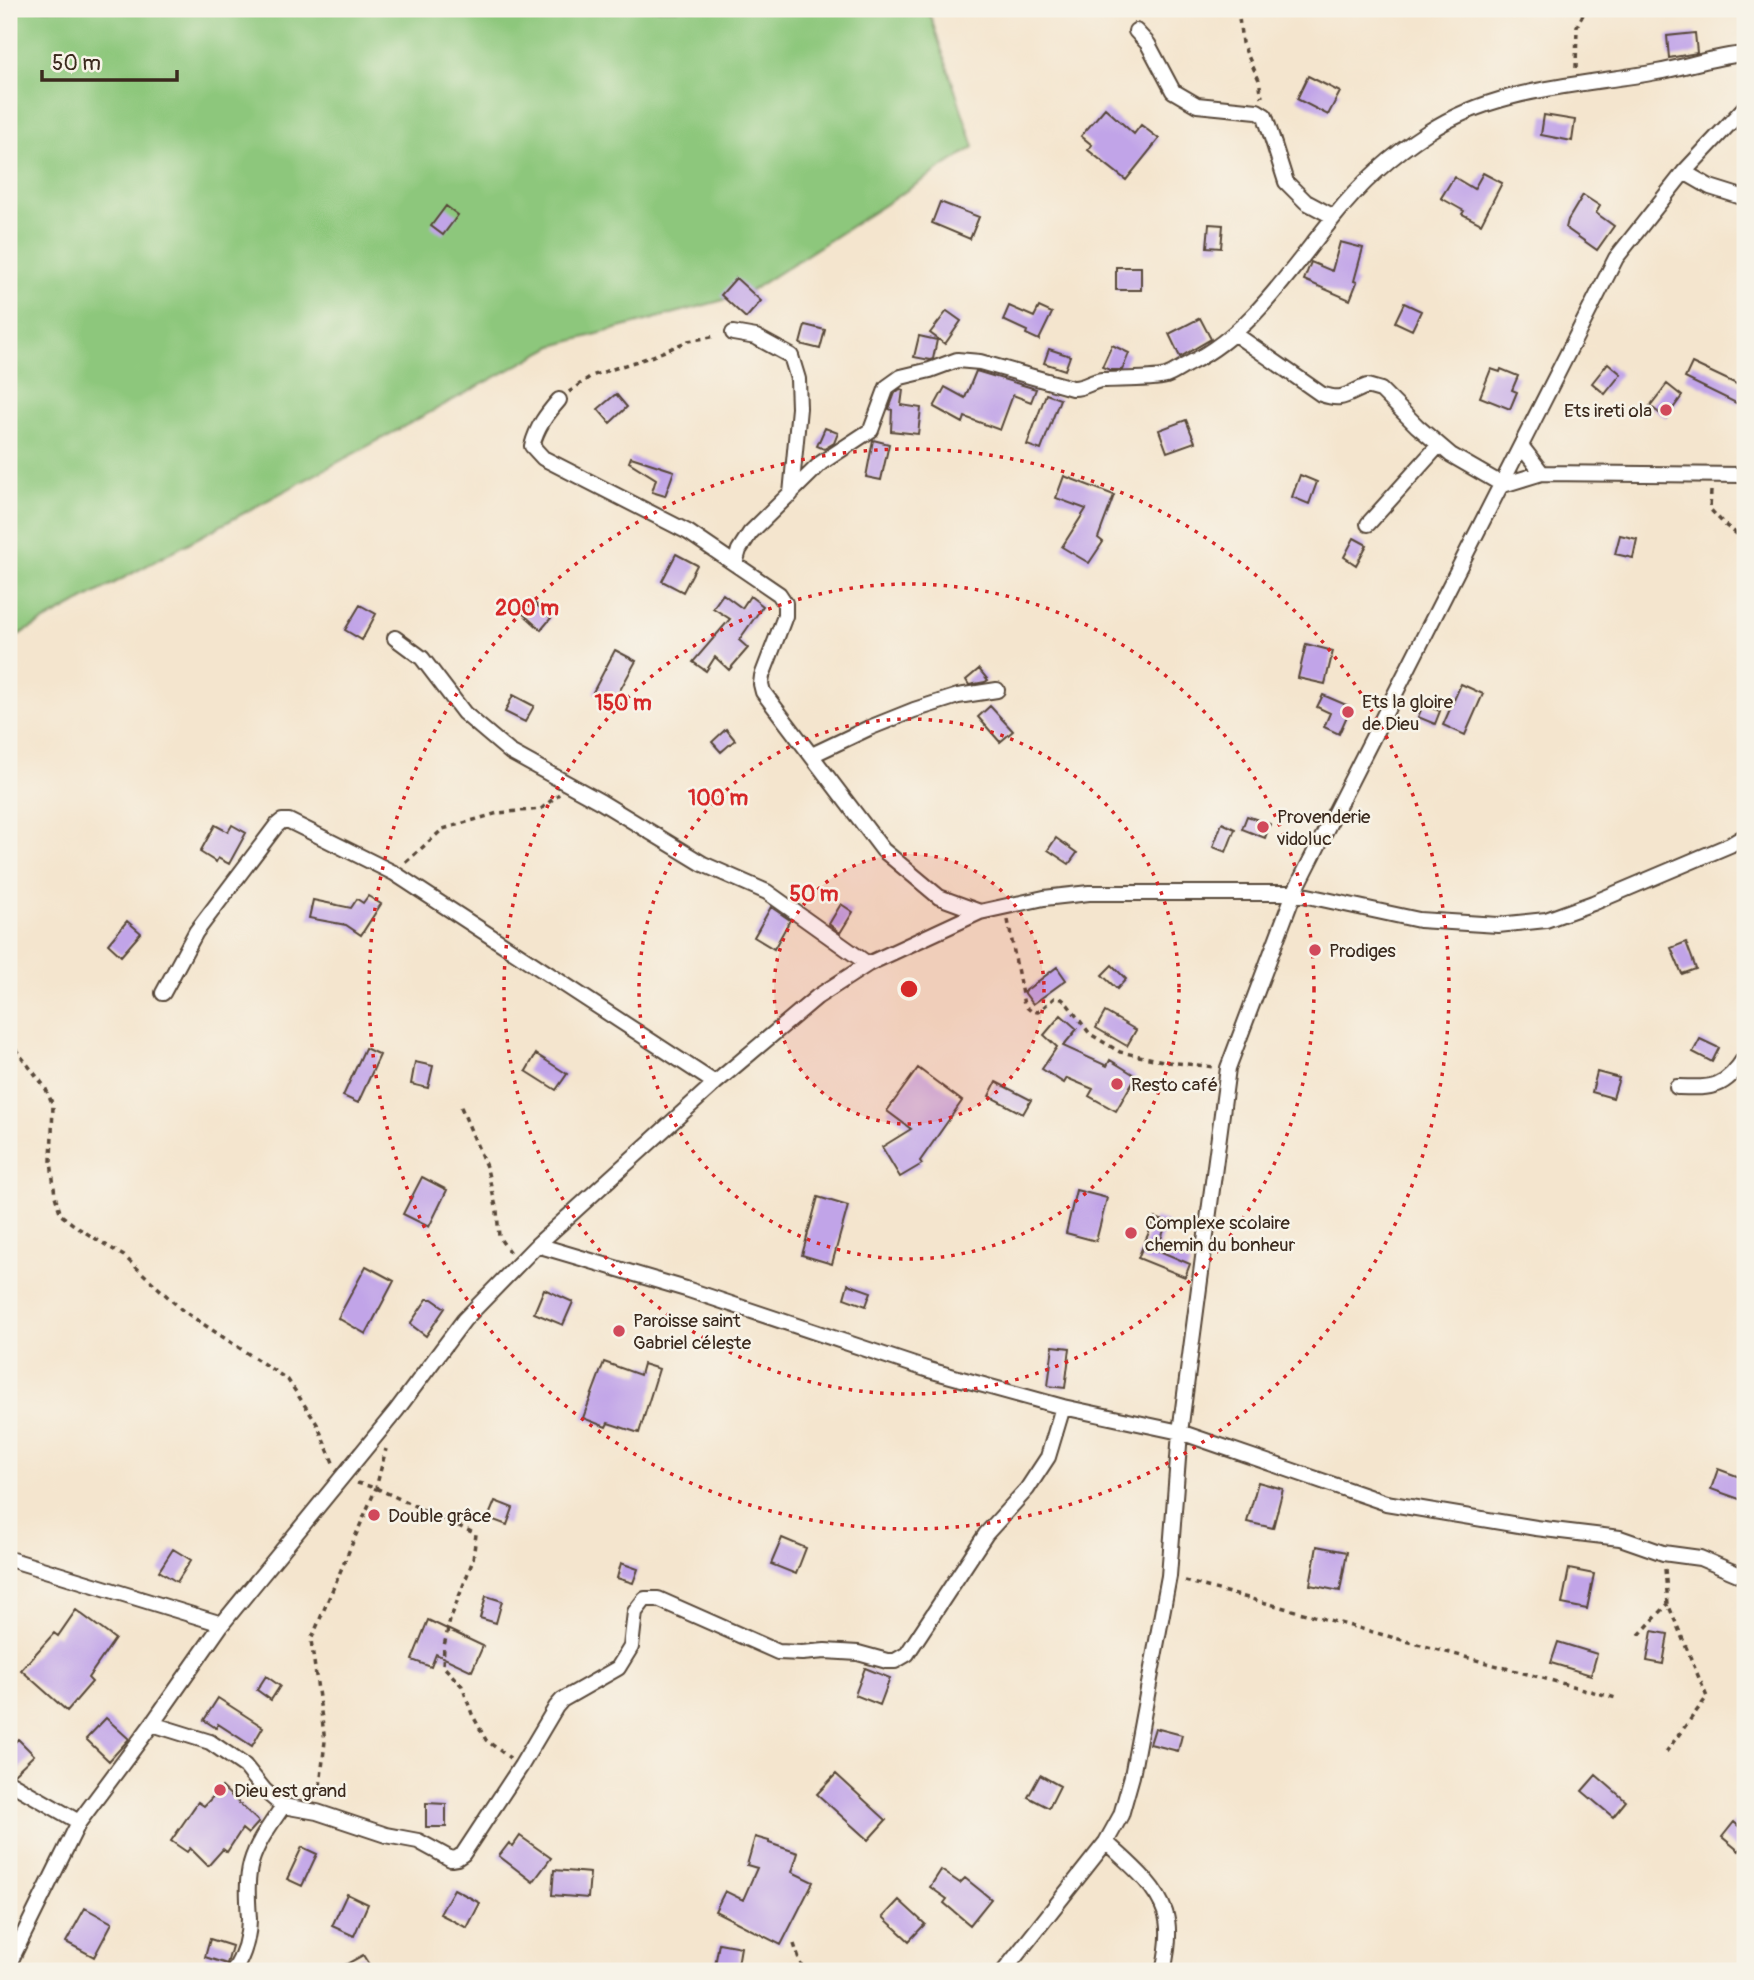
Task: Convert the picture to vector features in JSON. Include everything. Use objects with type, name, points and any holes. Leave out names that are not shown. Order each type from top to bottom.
[{"type":"street","points":[[1136,30],[1148,44],[1173,91],[1197,105],[1257,111],[1265,116],[1286,182],[1306,202],[1334,217]]},
{"type":"street","points":[[735,564],[739,550],[750,533],[821,463],[871,429],[887,387],[901,377],[930,370],[957,359],[981,362],[1060,386],[1080,388],[1098,380],[1165,376],[1207,355],[1235,334],[1294,269],[1359,188],[1402,149],[1450,118],[1514,94],[1658,72],[1745,54]]},
{"type":"street","points":[[1004,1971],[1106,1842],[1121,1815],[1132,1776],[1169,1576],[1180,1432],[1228,1068],[1294,893],[1616,258],[1684,172],[1745,107]]},
{"type":"street","points":[[1684,172],[1710,187],[1745,198]]},
{"type":"street","points":[[733,333],[756,337],[791,356],[798,379],[799,408],[791,494]]},
{"type":"street","points":[[1235,334],[1321,394],[1335,399],[1346,397],[1367,386],[1381,390],[1451,456],[1503,485],[1542,473],[1745,475]]},
{"type":"street","points":[[559,400],[542,419],[532,446],[542,458],[688,532],[779,594],[785,603],[785,616],[761,684],[763,692],[883,850],[939,897],[980,912]]},
{"type":"street","points":[[1368,524],[1439,445]]},
{"type":"street","points":[[1522,447],[1542,473]]},
{"type":"street","points":[[395,638],[422,658],[464,713],[510,752],[601,802],[703,864],[767,892],[868,964]]},
{"type":"street","points":[[812,755],[914,710],[958,696],[997,690]]},
{"type":"street","points":[[163,993],[196,932],[276,826],[282,821],[289,821],[394,873],[715,1083]]},
{"type":"street","points":[[9,1964],[79,1822],[222,1623],[396,1411],[464,1320],[537,1245],[715,1083],[817,997],[868,964],[980,912],[1044,898],[1089,893],[1294,893],[1419,920],[1498,925],[1546,920],[1593,903],[1730,845],[1745,836]]},
{"type":"street","points":[[1677,1087],[1706,1088],[1723,1083],[1745,1057]]},
{"type":"street","points":[[537,1245],[685,1289],[929,1370],[1063,1407],[1180,1432],[1386,1503],[1536,1528],[1620,1538],[1664,1553],[1700,1558],[1745,1577]]},
{"type":"street","points":[[152,1724],[210,1742],[245,1766],[265,1791],[283,1806],[317,1812],[375,1831],[418,1841],[451,1859],[457,1858],[463,1854],[521,1766],[556,1707],[562,1700],[618,1668],[631,1647],[635,1612],[645,1599],[659,1599],[778,1652],[858,1653],[887,1661],[895,1661],[907,1654],[986,1535],[1027,1489],[1048,1457],[1063,1407]]},
{"type":"street","points":[[9,1559],[222,1623]]},
{"type":"street","points":[[9,1782],[79,1822]]},
{"type":"street","points":[[234,1971],[243,1958],[249,1922],[247,1895],[250,1864],[260,1840],[283,1806]]},
{"type":"street","points":[[1106,1842],[1149,1884],[1166,1913],[1168,1948],[1163,1971]]},
{"type":"path","points":[[1238,9],[1242,43],[1259,80],[1265,116]]},
{"type":"path","points":[[1577,84],[1577,26],[1586,9]]},
{"type":"path","points":[[559,400],[591,376],[653,356],[688,341],[733,333]]},
{"type":"path","points":[[1711,475],[1710,509],[1745,540]]},
{"type":"path","points":[[394,873],[443,829],[498,813],[541,809],[569,786]]},
{"type":"path","points":[[1006,907],[1024,1005],[1031,1011],[1038,1012],[1054,998],[1062,999],[1090,1034],[1120,1052],[1168,1062],[1228,1068]]},
{"type":"path","points":[[9,1041],[45,1087],[53,1105],[51,1161],[55,1196],[61,1215],[124,1256],[182,1310],[288,1380],[317,1424],[341,1479],[376,1488],[476,1534],[473,1560],[450,1620],[443,1666],[462,1686],[472,1714],[486,1740],[521,1766]]},
{"type":"path","points":[[461,1107],[487,1169],[497,1211],[499,1237],[519,1264]]},
{"type":"path","points":[[317,1812],[325,1741],[311,1640],[376,1488],[386,1450]]},
{"type":"path","points":[[1664,1553],[1668,1604],[1707,1698],[1666,1752]]},
{"type":"path","points":[[1169,1576],[1616,1698]]},
{"type":"path","points":[[1639,1635],[1668,1604]]},
{"type":"path","points":[[794,1944],[803,1971]]},
{"type":"green space","points":[[9,9],[928,9],[974,147],[746,294],[553,346],[9,640]]},
{"type":"building","points":[[1695,33],[1697,53],[1669,58],[1667,36]]},
{"type":"building","points":[[1308,76],[1340,92],[1328,115],[1297,99]]},
{"type":"building","points":[[1105,108],[1134,134],[1141,125],[1159,139],[1126,180],[1088,150],[1092,145],[1081,136]]},
{"type":"building","points":[[1544,115],[1575,120],[1572,141],[1541,135]]},
{"type":"building","points":[[1483,173],[1502,183],[1481,224],[1441,198],[1454,177],[1474,189]]},
{"type":"building","points":[[1583,195],[1600,206],[1596,213],[1614,226],[1597,250],[1566,228]]},
{"type":"building","points":[[940,202],[979,217],[970,239],[932,223]]},
{"type":"building","points":[[446,206],[458,215],[443,235],[431,226]]},
{"type":"building","points":[[1209,224],[1223,225],[1221,248],[1207,247]]},
{"type":"building","points":[[1340,242],[1363,248],[1354,281],[1357,282],[1350,300],[1304,280],[1311,262],[1332,271]]},
{"type":"building","points":[[1116,267],[1141,267],[1141,290],[1116,290]]},
{"type":"building","points":[[736,278],[761,301],[746,318],[721,295]]},
{"type":"building","points":[[1404,303],[1421,311],[1412,330],[1395,322]]},
{"type":"building","points":[[1009,306],[1034,317],[1039,307],[1052,313],[1039,340],[1003,320]]},
{"type":"building","points":[[947,311],[961,321],[945,344],[930,333]]},
{"type":"building","points":[[1200,318],[1211,339],[1180,357],[1169,334]]},
{"type":"building","points":[[805,325],[825,330],[820,349],[800,344]]},
{"type":"building","points":[[919,336],[937,340],[933,359],[914,357]]},
{"type":"building","points":[[1112,345],[1129,353],[1122,370],[1102,367]]},
{"type":"building","points":[[1049,349],[1070,356],[1065,370],[1044,363]]},
{"type":"building","points":[[1608,363],[1621,374],[1605,394],[1592,383]]},
{"type":"building","points":[[1692,363],[1745,388],[1738,404],[1685,378]]},
{"type":"building","points":[[1491,369],[1500,372],[1501,369],[1518,376],[1512,390],[1517,392],[1510,409],[1480,397]]},
{"type":"building","points":[[976,371],[1036,389],[1031,402],[1013,395],[1000,430],[965,417],[963,423],[934,407],[945,387],[965,398]]},
{"type":"building","points":[[1667,384],[1682,396],[1666,418],[1650,406]]},
{"type":"building","points":[[903,390],[901,405],[921,408],[918,434],[891,431],[892,410],[889,409],[895,393]]},
{"type":"building","points":[[616,394],[627,407],[610,423],[598,409]]},
{"type":"building","points":[[1046,394],[1060,399],[1041,450],[1027,445]]},
{"type":"building","points":[[1186,420],[1195,442],[1167,452],[1159,430]]},
{"type":"building","points":[[825,428],[838,433],[834,443],[824,449],[817,446]]},
{"type":"building","points":[[873,440],[889,444],[881,480],[866,477]]},
{"type":"building","points":[[631,457],[674,471],[665,496],[652,492],[656,479],[629,462]]},
{"type":"building","points":[[1300,475],[1317,482],[1309,504],[1292,497]]},
{"type":"building","points":[[1064,476],[1114,495],[1098,538],[1103,542],[1089,563],[1062,547],[1086,509],[1056,498]]},
{"type":"building","points":[[1620,535],[1637,539],[1633,558],[1615,554]]},
{"type":"building","points":[[1354,538],[1367,545],[1356,565],[1344,557]]},
{"type":"building","points":[[676,554],[697,565],[683,592],[662,581]]},
{"type":"building","points":[[723,594],[742,608],[750,596],[763,606],[739,640],[748,648],[729,670],[715,657],[706,671],[693,662],[730,619],[713,608]]},
{"type":"building","points":[[531,600],[551,618],[541,630],[521,612]]},
{"type":"building","points":[[360,605],[376,614],[362,640],[345,630]]},
{"type":"building","points":[[1306,644],[1333,651],[1325,684],[1298,678]]},
{"type":"building","points":[[615,650],[636,661],[613,703],[593,692]]},
{"type":"building","points":[[979,669],[988,680],[969,685],[966,680]]},
{"type":"building","points":[[1461,684],[1483,694],[1465,735],[1443,725]]},
{"type":"building","points":[[513,695],[534,706],[525,722],[505,712]]},
{"type":"building","points":[[1323,695],[1351,707],[1339,734],[1324,727],[1330,713],[1317,707]]},
{"type":"building","points":[[1423,705],[1440,711],[1435,724],[1418,717]]},
{"type":"building","points":[[990,706],[1013,731],[1000,742],[978,717]]},
{"type":"building","points":[[726,729],[735,740],[721,752],[712,742]]},
{"type":"building","points":[[1247,816],[1270,824],[1265,838],[1242,829]]},
{"type":"building","points":[[1222,823],[1235,829],[1226,852],[1213,847]]},
{"type":"building","points":[[215,825],[228,832],[232,825],[246,833],[229,864],[218,858],[216,862],[200,852]]},
{"type":"building","points":[[1056,838],[1077,853],[1069,864],[1048,850]]},
{"type":"building","points":[[368,896],[381,904],[361,935],[346,925],[309,918],[313,900],[351,908],[357,899],[363,903]]},
{"type":"building","points":[[841,904],[853,912],[840,933],[829,924]]},
{"type":"building","points":[[771,907],[790,920],[774,949],[754,937]]},
{"type":"building","points":[[127,921],[141,933],[121,956],[108,944]]},
{"type":"building","points":[[1686,942],[1696,969],[1682,974],[1671,948]]},
{"type":"building","points":[[1112,965],[1126,979],[1117,989],[1102,975]]},
{"type":"building","points":[[1057,967],[1066,980],[1033,1004],[1024,992]]},
{"type":"building","points":[[1105,1012],[1136,1030],[1127,1046],[1096,1028]]},
{"type":"building","points":[[1061,1015],[1077,1029],[1063,1046],[1107,1066],[1110,1060],[1136,1076],[1116,1111],[1089,1096],[1093,1089],[1067,1078],[1064,1083],[1042,1069],[1057,1047],[1044,1035]]},
{"type":"building","points":[[1700,1039],[1719,1048],[1712,1062],[1693,1052]]},
{"type":"building","points":[[365,1048],[380,1055],[358,1103],[343,1096]]},
{"type":"building","points":[[536,1054],[567,1074],[556,1090],[526,1071]]},
{"type":"building","points":[[415,1062],[433,1066],[428,1088],[411,1084]]},
{"type":"building","points":[[918,1068],[962,1101],[920,1161],[922,1164],[900,1177],[882,1147],[911,1129],[887,1111]]},
{"type":"building","points":[[1597,1072],[1619,1078],[1613,1098],[1592,1092]]},
{"type":"building","points":[[996,1082],[1031,1100],[1023,1114],[989,1096]]},
{"type":"building","points":[[422,1177],[447,1190],[429,1227],[403,1214]]},
{"type":"building","points":[[1076,1190],[1107,1198],[1096,1241],[1066,1233]]},
{"type":"building","points":[[818,1197],[848,1206],[832,1264],[802,1255]]},
{"type":"building","points":[[1155,1218],[1167,1222],[1157,1250],[1190,1264],[1185,1277],[1138,1258]]},
{"type":"building","points":[[366,1266],[394,1281],[366,1334],[338,1318]]},
{"type":"building","points":[[848,1284],[871,1292],[866,1306],[844,1298]]},
{"type":"building","points":[[544,1289],[573,1302],[563,1325],[534,1313]]},
{"type":"building","points":[[427,1299],[432,1299],[445,1308],[426,1336],[410,1324]]},
{"type":"building","points":[[1053,1346],[1070,1348],[1065,1388],[1048,1386]]},
{"type":"building","points":[[604,1362],[640,1375],[643,1364],[659,1369],[639,1433],[608,1423],[606,1427],[583,1418]]},
{"type":"building","points":[[1718,1469],[1745,1479],[1745,1501],[1711,1489]]},
{"type":"building","points":[[1258,1482],[1283,1489],[1273,1528],[1247,1522]]},
{"type":"building","points":[[495,1501],[513,1508],[507,1525],[488,1518]]},
{"type":"building","points":[[782,1538],[806,1548],[796,1574],[771,1564]]},
{"type":"building","points":[[1317,1546],[1347,1552],[1340,1591],[1310,1585]]},
{"type":"building","points":[[173,1549],[191,1560],[177,1582],[159,1571]]},
{"type":"building","points":[[621,1563],[638,1569],[633,1583],[617,1578]]},
{"type":"building","points":[[1569,1569],[1594,1574],[1587,1609],[1562,1604]]},
{"type":"building","points":[[486,1596],[502,1601],[496,1623],[480,1618]]},
{"type":"building","points":[[76,1610],[115,1639],[88,1678],[92,1682],[67,1711],[21,1670],[54,1633],[58,1636]]},
{"type":"building","points":[[428,1620],[483,1646],[472,1671],[436,1654],[431,1667],[412,1660]]},
{"type":"building","points":[[1652,1631],[1668,1634],[1663,1664],[1647,1661]]},
{"type":"building","points":[[1558,1642],[1597,1654],[1591,1675],[1551,1663]]},
{"type":"building","points":[[865,1668],[890,1678],[880,1705],[855,1695]]},
{"type":"building","points":[[266,1676],[280,1686],[271,1700],[257,1690]]},
{"type":"building","points":[[218,1698],[263,1727],[252,1746],[218,1724],[216,1728],[204,1720]]},
{"type":"building","points":[[106,1718],[129,1739],[109,1761],[86,1739]]},
{"type":"building","points":[[1155,1728],[1182,1735],[1178,1751],[1150,1744]]},
{"type":"building","points":[[18,1739],[34,1755],[14,1774],[9,1772],[9,1748]]},
{"type":"building","points":[[836,1774],[886,1820],[868,1840],[817,1794]]},
{"type":"building","points":[[1040,1775],[1060,1786],[1049,1808],[1028,1797]]},
{"type":"building","points":[[1596,1775],[1626,1801],[1613,1817],[1582,1791]]},
{"type":"building","points":[[222,1787],[259,1822],[248,1834],[242,1829],[227,1852],[223,1849],[208,1866],[190,1848],[187,1852],[171,1841],[198,1802],[204,1806]]},
{"type":"building","points":[[426,1803],[446,1804],[446,1827],[426,1827]]},
{"type":"building","points":[[1734,1822],[1745,1832],[1745,1844],[1739,1851],[1722,1837]]},
{"type":"building","points":[[520,1836],[551,1858],[533,1882],[499,1856],[509,1843],[513,1846]]},
{"type":"building","points":[[755,1837],[798,1853],[792,1872],[813,1882],[781,1945],[715,1911],[725,1891],[743,1900],[757,1868],[747,1865]]},
{"type":"building","points":[[302,1847],[317,1854],[302,1886],[287,1879]]},
{"type":"building","points":[[554,1870],[590,1873],[588,1898],[552,1895]]},
{"type":"building","points":[[941,1870],[960,1883],[965,1878],[991,1899],[970,1925],[944,1903],[947,1899],[930,1887]]},
{"type":"building","points":[[454,1889],[480,1903],[467,1928],[440,1914]]},
{"type":"building","points":[[347,1894],[368,1904],[354,1936],[332,1926]]},
{"type":"building","points":[[899,1900],[925,1924],[909,1941],[883,1917]]},
{"type":"building","points":[[85,1908],[112,1923],[94,1957],[66,1942]]},
{"type":"building","points":[[210,1939],[232,1946],[227,1964],[205,1957]]},
{"type":"building","points":[[719,1943],[741,1947],[737,1971],[714,1971]]},
{"type":"building","points":[[363,1955],[373,1971],[334,1971]]},
{"type":"place","name":"Ets ireti ola","points":[[1666,410]]},
{"type":"place","name":"Ets la gloire de Dieu","points":[[1348,712]]},
{"type":"place","name":"Provenderie vidoluc","points":[[1263,827]]},
{"type":"place","name":"Prodiges","points":[[1315,950]]},
{"type":"place","name":"Resto café","points":[[1117,1084]]},
{"type":"place","name":"Complexe scolaire chemin du bonheur","points":[[1131,1233]]},
{"type":"place","name":"Paroisse saint Gabriel céleste","points":[[619,1331]]},
{"type":"place","name":"Double grâce","points":[[374,1515]]},
{"type":"place","name":"Dieu est grand","points":[[220,1790]]}]
